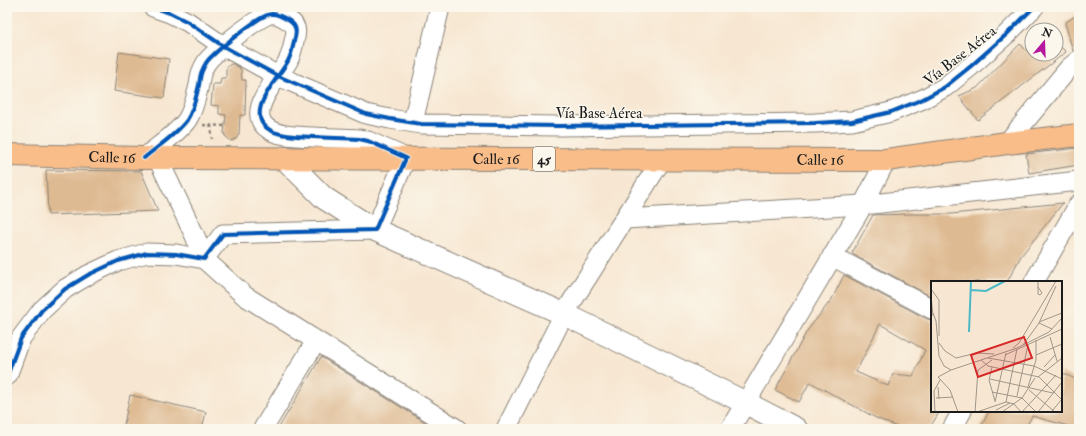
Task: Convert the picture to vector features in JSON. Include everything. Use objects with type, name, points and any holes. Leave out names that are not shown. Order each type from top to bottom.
[{"type":"main road","name":"Calle 16","points":[[7,155],[150,158],[886,160],[1006,143],[1079,135]]},
{"type":"street","name":"Vía Base Aérea","points":[[153,7],[188,22],[223,46],[278,76],[366,114],[421,124],[567,126],[815,123],[852,121],[891,112],[923,99],[945,87],[1007,34],[1034,7]]},
{"type":"street","points":[[413,122],[440,7]]},
{"type":"street","points":[[374,229],[406,158],[368,141],[359,139],[292,136],[276,133],[267,128],[260,117],[260,110],[265,95],[290,56],[296,30],[292,22],[282,16],[276,14],[266,15],[223,46],[209,59],[201,73],[192,112],[181,128],[150,158],[195,236],[204,259],[245,296],[457,429]]},
{"type":"street","points":[[1006,143],[1069,68],[1079,60]]},
{"type":"street","points":[[276,133],[275,158],[324,198],[374,229],[564,314],[746,402],[796,429]]},
{"type":"street","points":[[506,429],[564,314],[662,159]]},
{"type":"street","points":[[730,429],[863,205],[886,160]]},
{"type":"street","points":[[625,219],[863,205],[1079,181]]},
{"type":"street","points":[[1035,281],[1079,204]]},
{"type":"street","points":[[204,259],[223,234],[374,229]]},
{"type":"street","points":[[7,376],[21,338],[42,310],[65,289],[88,275],[118,261],[147,253],[176,254],[204,259]]},
{"type":"street","points":[[832,256],[931,309]]},
{"type":"street","points":[[263,429],[316,341]]},
{"type":"street","points":[[952,429],[961,412]]},
{"type":"building","points":[[1079,13],[1079,49],[1073,51],[1065,23]]},
{"type":"building","points":[[1020,44],[1024,48],[1024,62],[1053,62],[978,120],[959,96],[977,88]]},
{"type":"building","points":[[119,52],[169,59],[164,98],[114,91]]},
{"type":"building","points":[[231,64],[240,68],[242,80],[246,80],[245,115],[240,115],[239,134],[236,139],[231,141],[225,136],[224,133],[226,115],[219,114],[219,106],[211,105],[213,84],[220,84],[221,78],[226,78],[226,69]]},
{"type":"building","points":[[1079,148],[1079,165],[1029,173],[1026,154]]},
{"type":"building","points":[[46,170],[141,171],[158,211],[48,215]]},
{"type":"building","points":[[1063,203],[1021,256],[1008,281],[931,281],[931,296],[852,253],[873,215],[951,214]]},
{"type":"building","points":[[844,275],[931,320],[931,412],[939,412],[929,429],[902,429],[876,418],[810,382],[799,402],[775,390],[807,331],[832,299]],"holes":[[[880,324],[925,350],[913,376],[893,374],[888,386],[856,372]]]},
{"type":"building","points":[[321,357],[436,429],[278,429]]},
{"type":"building","points":[[1062,372],[1079,381],[1079,429],[1032,416],[1025,429],[980,429],[988,412],[1062,412]]},
{"type":"building","points":[[130,395],[206,412],[202,429],[123,429]]},
{"type":"cycle path","points":[[153,7],[188,22],[223,46],[278,76],[366,114],[421,124],[559,126],[815,123],[852,121],[891,112],[923,99],[945,87],[1007,34],[1034,7]]},
{"type":"cycle path","points":[[7,376],[21,338],[42,310],[65,289],[88,275],[118,261],[147,253],[176,254],[204,259],[223,234],[375,230],[406,158],[368,141],[359,139],[288,136],[274,132],[264,125],[260,117],[260,108],[270,87],[288,61],[296,35],[295,26],[291,22],[275,14],[266,16],[250,26],[209,59],[201,73],[194,103],[187,120],[172,135],[144,158]]}]
